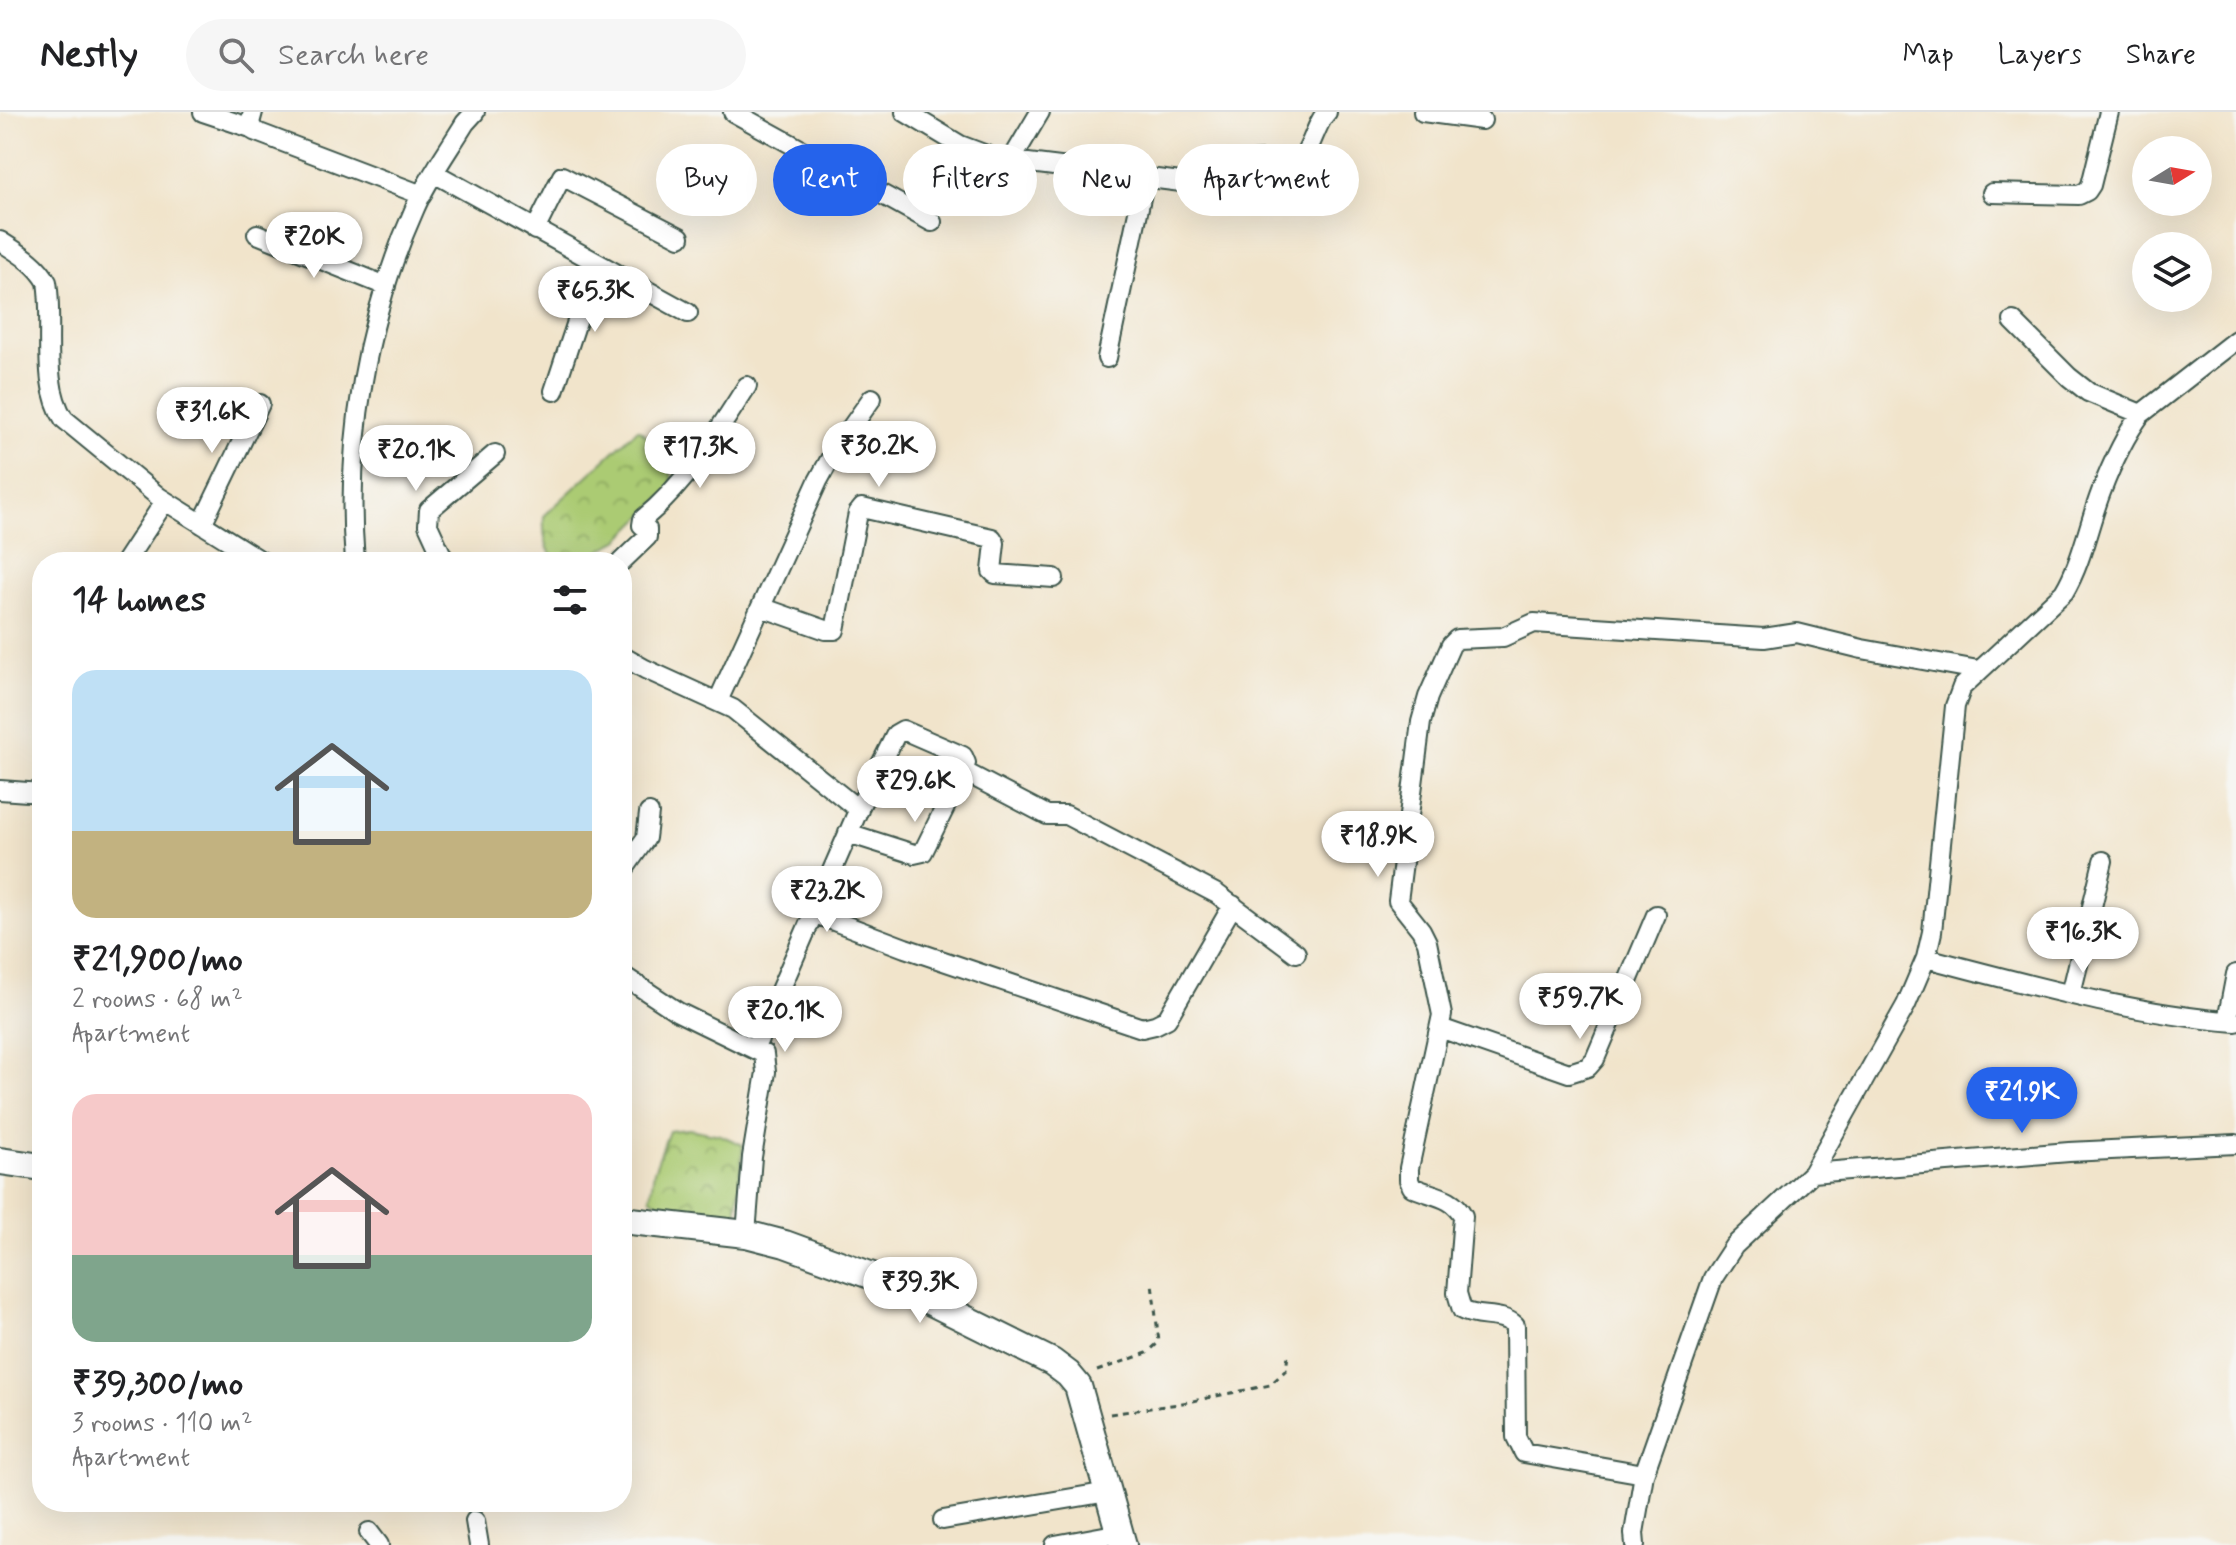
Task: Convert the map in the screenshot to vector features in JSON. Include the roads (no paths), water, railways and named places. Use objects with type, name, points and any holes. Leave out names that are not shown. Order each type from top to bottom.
[{"type":"street","points":[[203,112],[252,120],[422,195]]},
{"type":"street","points":[[355,552],[357,414],[378,311],[422,195],[465,123],[475,112]]},
{"type":"street","points":[[733,112],[932,222]]},
{"type":"street","points":[[905,112],[961,144]]},
{"type":"street","points":[[1021,144],[1040,112]]},
{"type":"street","points":[[1159,180],[1229,188],[1236,185],[1249,162],[1256,159],[1296,162],[1304,157],[1320,118],[1327,112]]},
{"type":"street","points":[[1423,112],[1482,120]]},
{"type":"street","points":[[1992,193],[2079,195],[2087,191],[2109,112]]},
{"type":"street","points":[[434,173],[688,313]]},
{"type":"street","points":[[535,230],[562,176],[680,237]]},
{"type":"street","points":[[1107,358],[1137,216]]},
{"type":"street","points":[[257,234],[386,286]]},
{"type":"street","points":[[0,241],[29,260],[42,272],[47,282],[51,387],[55,406],[64,419],[165,501],[247,552]]},
{"type":"street","points":[[554,391],[596,264]]},
{"type":"street","points":[[2013,321],[2078,385],[2141,414]]},
{"type":"street","points":[[1635,1545],[1634,1533],[1644,1474],[1713,1278],[1734,1246],[1812,1173],[1906,1005],[1926,958],[1932,932],[1955,706],[1962,687],[2064,592],[2073,577],[2101,490],[2141,414],[2236,340]]},
{"type":"street","points":[[631,552],[647,537],[643,519],[673,492],[747,386]]},
{"type":"street","points":[[718,701],[818,481],[834,452],[872,398]]},
{"type":"street","points":[[202,524],[260,404]]},
{"type":"street","points":[[440,552],[428,525],[429,510],[495,454]]},
{"type":"street","points":[[132,552],[165,501]]},
{"type":"street","points":[[761,607],[826,630],[835,630],[858,513],[862,508],[992,538],[995,543],[992,571],[995,574],[1054,578]]},
{"type":"street","points":[[1644,1474],[1524,1453],[1516,1437],[1515,1325],[1509,1319],[1469,1314],[1462,1310],[1457,1293],[1463,1216],[1450,1200],[1412,1187],[1409,1180],[1442,1015],[1427,942],[1398,901],[1421,722],[1428,697],[1451,645],[1457,639],[1503,637],[1534,623],[1764,638],[1797,633],[1862,649],[1978,670]]},
{"type":"street","points":[[632,662],[718,701],[743,716],[859,810]]},
{"type":"street","points":[[755,1048],[848,833],[899,731],[908,731],[963,756],[966,763],[963,771],[923,852],[914,854],[848,833]]},
{"type":"street","points":[[963,771],[1047,815],[1066,815],[1217,894],[1296,953]]},
{"type":"street","points":[[0,790],[32,792]]},
{"type":"street","points":[[632,858],[646,838],[649,813]]},
{"type":"street","points":[[2071,994],[2103,861]]},
{"type":"street","points":[[813,913],[919,953],[1142,1028],[1167,1019],[1233,905]]},
{"type":"street","points":[[1440,1028],[1569,1073],[1588,1067],[1595,1059],[1656,915]]},
{"type":"street","points":[[1926,958],[2071,994],[2199,1019],[2232,1022],[2236,974]]},
{"type":"street","points":[[632,982],[678,1012],[764,1054],[766,1072],[752,1157],[746,1234]]},
{"type":"street","points":[[1812,1173],[2069,1152],[2236,1144]]},
{"type":"street","points":[[0,1161],[32,1166]]},
{"type":"street","points":[[632,1221],[746,1234],[785,1244],[897,1285],[1052,1362],[1074,1379],[1088,1417],[1121,1539],[1055,1545]]},
{"type":"street","points":[[943,1520],[1108,1492]]},
{"type":"street","points":[[475,1521],[479,1545]]}]
